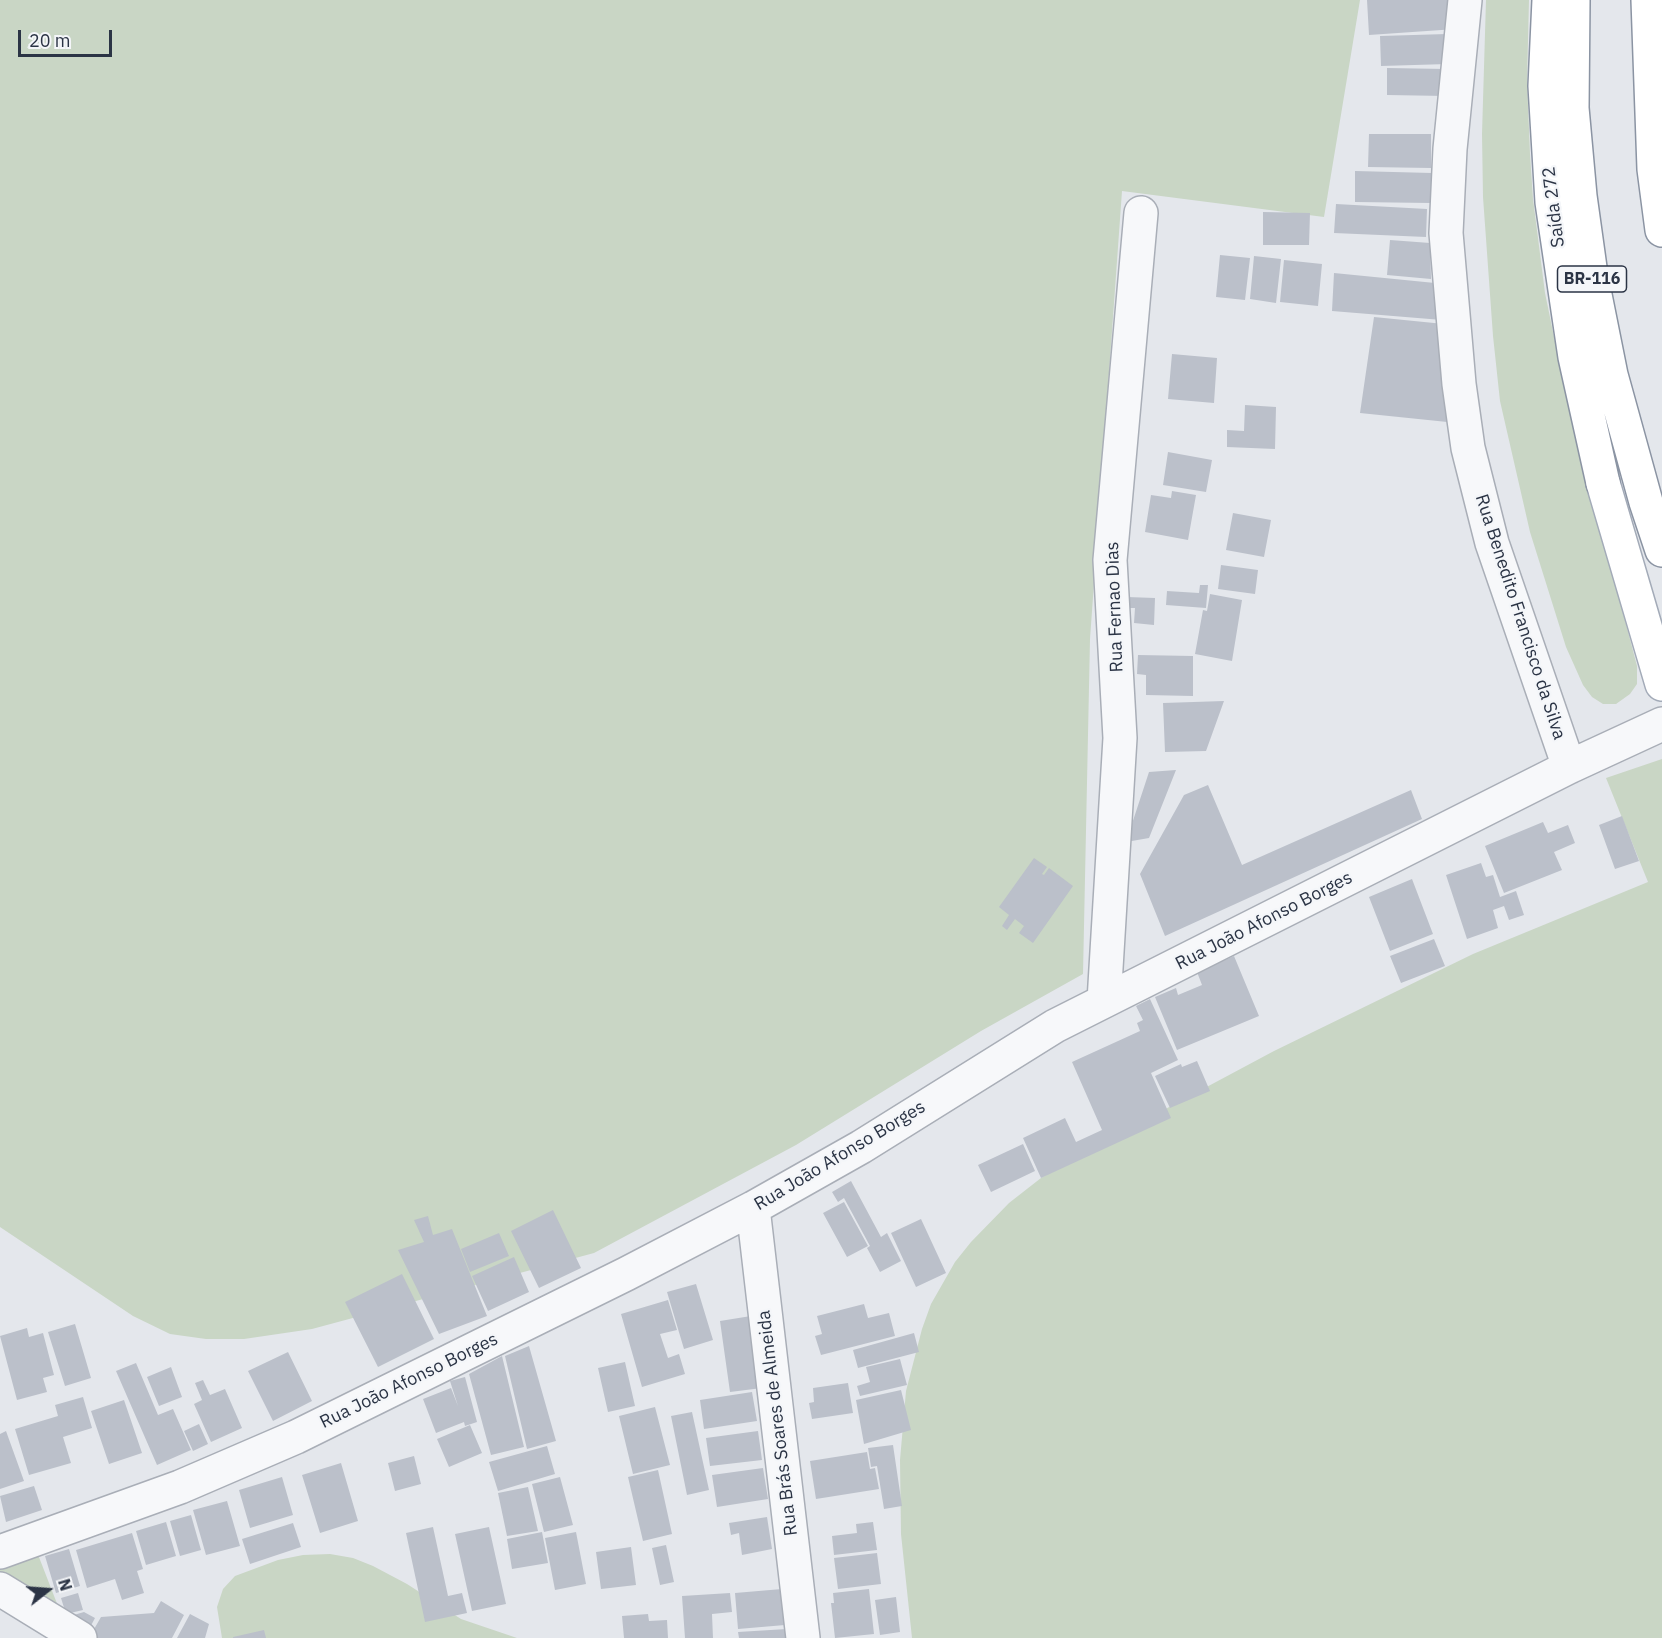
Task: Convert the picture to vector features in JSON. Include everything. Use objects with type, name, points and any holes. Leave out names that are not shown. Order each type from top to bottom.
[{"type":"main road","name":"Saída 272","points":[[1549,0],[1545,86],[1552,202],[1575,357],[1603,483],[1662,684]]},
{"type":"main road","name":"BR-116","points":[[1573,0],[1572,108],[1580,196],[1591,275],[1611,375],[1646,502],[1662,550]]},
{"type":"main road","points":[[1648,0],[1654,169],[1662,230]]},
{"type":"street","name":"Rua Benedito Francisco da Silva","points":[[1465,0],[1448,180],[1446,233],[1459,384],[1468,448],[1492,543],[1569,767]]},
{"type":"street","name":"Rua Fernao Dias","points":[[1104,1001],[1120,738],[1110,560],[1141,213]]},
{"type":"street","name":"Rua João Afonso Borges","points":[[0,1552],[180,1487],[296,1437],[626,1274],[753,1208],[861,1147],[1055,1026],[1569,767],[1662,724]]},
{"type":"street","name":"Rua Brás Soares de Almeida","points":[[753,1208],[803,1638]]},
{"type":"street","points":[[0,1589],[80,1638]]},
{"type":"green space","points":[[0,0],[1360,0],[1324,217],[1122,191],[1090,639],[1083,974],[981,1031],[796,1145],[594,1253],[312,1329],[244,1339],[206,1339],[170,1334],[133,1316],[0,1227]]},
{"type":"green space","points":[[1486,0],[1529,0],[1527,81],[1530,154],[1533,199],[1545,293],[1566,395],[1637,666],[1637,684],[1630,694],[1616,704],[1603,704],[1592,697],[1583,685],[1566,647],[1530,532],[1500,401],[1483,197],[1482,134]]},
{"type":"green space","points":[[1662,759],[1662,1638],[912,1638],[901,1534],[900,1460],[906,1391],[931,1304],[955,1262],[971,1242],[1009,1203],[1041,1178],[1274,1051],[1473,954],[1648,882],[1606,778]]},
{"type":"green space","points":[[37,1552],[63,1619],[0,1580],[0,1563]]},
{"type":"green space","points":[[330,1554],[353,1558],[373,1566],[407,1584],[461,1619],[517,1638],[222,1638],[217,1607],[223,1589],[235,1576],[278,1560],[303,1555]]},
{"type":"building","points":[[1367,0],[1455,0],[1456,29],[1369,35]]},
{"type":"building","points":[[1447,34],[1448,64],[1381,66],[1380,36]]},
{"type":"building","points":[[1387,68],[1446,69],[1446,96],[1387,95]]},
{"type":"building","points":[[1369,134],[1431,134],[1431,168],[1368,167]]},
{"type":"building","points":[[1355,171],[1432,173],[1431,203],[1355,202]]},
{"type":"building","points":[[1336,204],[1427,209],[1426,237],[1334,233]]},
{"type":"building","points":[[1263,212],[1310,213],[1309,245],[1263,245]]},
{"type":"building","points":[[1390,240],[1430,243],[1431,279],[1387,275]]},
{"type":"building","points":[[1220,255],[1250,258],[1245,300],[1216,297]]},
{"type":"building","points":[[1254,256],[1281,259],[1276,303],[1250,299]]},
{"type":"building","points":[[1284,260],[1322,264],[1318,306],[1280,302]]},
{"type":"building","points":[[1334,273],[1445,284],[1442,320],[1332,311]]},
{"type":"building","points":[[1374,317],[1444,324],[1457,423],[1360,413]]},
{"type":"building","points":[[1172,354],[1217,358],[1214,403],[1168,399]]},
{"type":"building","points":[[1245,405],[1276,407],[1275,449],[1227,447],[1227,430],[1244,431]]},
{"type":"building","points":[[1168,452],[1212,460],[1206,492],[1163,485]]},
{"type":"building","points":[[1172,491],[1196,495],[1188,540],[1145,532],[1151,495],[1171,498]]},
{"type":"building","points":[[1233,513],[1271,520],[1264,557],[1226,550]]},
{"type":"building","points":[[1221,565],[1258,570],[1255,594],[1218,589]]},
{"type":"building","points":[[1200,585],[1208,585],[1206,608],[1166,605],[1167,591],[1199,593]]},
{"type":"building","points":[[1210,594],[1242,600],[1232,661],[1195,654],[1203,610],[1207,611]]},
{"type":"building","points":[[1127,597],[1155,598],[1154,625],[1134,623],[1135,608],[1126,608]]},
{"type":"building","points":[[1138,655],[1193,656],[1193,696],[1146,695],[1146,675],[1137,674]]},
{"type":"building","points":[[1224,701],[1206,751],[1165,752],[1163,703]]},
{"type":"building","points":[[1176,770],[1149,838],[1126,842],[1149,772]]},
{"type":"building","points":[[1208,785],[1242,865],[1411,790],[1422,819],[1165,936],[1140,874],[1184,795]]},
{"type":"building","points":[[1622,816],[1639,861],[1615,869],[1599,825]]},
{"type":"building","points":[[1543,822],[1548,833],[1568,825],[1575,843],[1554,852],[1562,870],[1504,893],[1485,846]]},
{"type":"building","points":[[1034,858],[1047,867],[1042,874],[1044,875],[1049,868],[1073,886],[1033,943],[1019,933],[1024,926],[1015,919],[1007,930],[1002,926],[1009,915],[999,907]]},
{"type":"building","points":[[1481,863],[1486,877],[1493,875],[1500,897],[1516,891],[1524,915],[1509,920],[1504,906],[1493,910],[1498,928],[1467,939],[1446,875]]},
{"type":"building","points":[[1412,879],[1433,934],[1390,951],[1369,897]]},
{"type":"building","points":[[1434,939],[1445,966],[1401,983],[1390,956]]},
{"type":"building","points":[[1234,956],[1259,1016],[1177,1050],[1155,997],[1176,988],[1178,995],[1202,985],[1197,972]]},
{"type":"building","points":[[1150,999],[1178,1060],[1151,1073],[1171,1118],[1041,1178],[1023,1138],[1065,1118],[1076,1142],[1102,1130],[1072,1062],[1140,1031],[1137,1023],[1143,1020],[1136,1006]]},
{"type":"building","points":[[1197,1061],[1210,1091],[1170,1108],[1155,1076],[1181,1064],[1182,1067]]},
{"type":"building","points":[[1023,1144],[1035,1171],[991,1192],[978,1165]]},
{"type":"building","points":[[851,1181],[881,1237],[887,1233],[901,1261],[880,1272],[867,1248],[870,1246],[844,1198],[838,1202],[832,1192]]},
{"type":"building","points":[[844,1202],[868,1246],[847,1257],[823,1213]]},
{"type":"building","points":[[553,1210],[581,1268],[539,1288],[511,1231]]},
{"type":"building","points":[[428,1216],[433,1235],[452,1229],[487,1316],[439,1334],[398,1250],[424,1242],[414,1220]]},
{"type":"building","points":[[921,1219],[946,1273],[916,1287],[891,1233]]},
{"type":"building","points":[[499,1233],[509,1256],[470,1272],[461,1249]]},
{"type":"building","points":[[514,1257],[529,1292],[488,1311],[472,1276]]},
{"type":"building","points":[[402,1274],[434,1339],[378,1367],[345,1302]]},
{"type":"building","points":[[696,1284],[713,1340],[684,1349],[667,1292]]},
{"type":"building","points":[[668,1300],[677,1330],[660,1334],[668,1358],[679,1354],[685,1374],[642,1387],[621,1314]]},
{"type":"building","points":[[864,1304],[868,1318],[889,1313],[895,1336],[821,1355],[815,1336],[822,1334],[817,1316]]},
{"type":"building","points":[[751,1316],[762,1388],[730,1392],[720,1321]]},
{"type":"building","points":[[75,1324],[91,1378],[65,1386],[48,1332]]},
{"type":"building","points":[[27,1328],[29,1337],[43,1333],[54,1375],[43,1378],[47,1392],[17,1400],[0,1336]]},
{"type":"building","points":[[914,1333],[919,1352],[858,1368],[853,1350]]},
{"type":"building","points":[[529,1346],[556,1441],[527,1449],[505,1356]]},
{"type":"building","points":[[288,1352],[312,1401],[273,1421],[248,1371]]},
{"type":"building","points":[[502,1356],[524,1447],[491,1455],[469,1374]]},
{"type":"building","points":[[900,1359],[907,1385],[860,1396],[857,1386],[870,1382],[866,1367]]},
{"type":"building","points":[[625,1362],[635,1406],[608,1412],[598,1368]]},
{"type":"building","points":[[136,1363],[158,1415],[173,1409],[191,1450],[157,1465],[116,1371]]},
{"type":"building","points":[[171,1367],[182,1397],[159,1406],[147,1377]]},
{"type":"building","points":[[465,1377],[477,1422],[465,1426],[464,1422],[436,1433],[423,1399],[451,1388],[458,1406],[450,1381]]},
{"type":"building","points":[[203,1380],[210,1395],[225,1389],[242,1428],[211,1442],[194,1404],[202,1400],[195,1383]]},
{"type":"building","points":[[848,1383],[853,1413],[812,1419],[809,1403],[814,1402],[813,1388]]},
{"type":"building","points":[[901,1390],[911,1430],[864,1444],[856,1400]]},
{"type":"building","points":[[752,1392],[757,1421],[704,1429],[700,1400]]},
{"type":"building","points":[[83,1397],[92,1428],[63,1437],[71,1463],[29,1475],[15,1429],[58,1416],[55,1405]]},
{"type":"building","points":[[124,1400],[142,1453],[109,1464],[91,1411]]},
{"type":"building","points":[[655,1407],[670,1465],[633,1474],[619,1416]]},
{"type":"building","points":[[692,1412],[709,1490],[687,1495],[671,1416]]},
{"type":"building","points":[[199,1424],[208,1444],[193,1451],[184,1431]]},
{"type":"building","points":[[470,1425],[482,1453],[449,1467],[437,1439]]},
{"type":"building","points":[[6,1431],[24,1481],[0,1489],[0,1434]]},
{"type":"building","points":[[758,1431],[762,1460],[710,1466],[706,1438]]},
{"type":"building","points":[[893,1445],[902,1506],[884,1509],[877,1466],[871,1467],[868,1448]]},
{"type":"building","points":[[547,1446],[555,1474],[498,1491],[489,1462]]},
{"type":"building","points":[[867,1452],[870,1469],[875,1468],[879,1489],[816,1499],[810,1461]]},
{"type":"building","points":[[414,1456],[421,1484],[395,1491],[388,1463]]},
{"type":"building","points":[[341,1463],[358,1521],[320,1533],[302,1475]]},
{"type":"building","points":[[763,1468],[768,1499],[717,1507],[712,1475]]},
{"type":"building","points":[[658,1470],[672,1534],[643,1541],[628,1477]]},
{"type":"building","points":[[282,1477],[293,1515],[250,1528],[239,1490]]},
{"type":"building","points":[[560,1477],[573,1525],[544,1532],[532,1484]]},
{"type":"building","points":[[34,1486],[42,1510],[6,1522],[0,1496]]},
{"type":"building","points":[[528,1487],[538,1531],[507,1536],[498,1493]]},
{"type":"building","points":[[227,1501],[240,1546],[206,1555],[193,1510]]},
{"type":"building","points":[[191,1515],[201,1550],[180,1556],[170,1521]]},
{"type":"building","points":[[767,1517],[772,1549],[742,1555],[739,1533],[731,1535],[729,1523]]},
{"type":"building","points":[[166,1522],[176,1556],[146,1565],[136,1531]]},
{"type":"building","points":[[873,1522],[877,1550],[834,1555],[832,1536],[857,1533],[856,1524]]},
{"type":"building","points":[[293,1523],[301,1547],[250,1564],[242,1539]]},
{"type":"building","points":[[433,1527],[448,1596],[462,1593],[467,1613],[425,1622],[406,1533]]},
{"type":"building","points":[[489,1527],[506,1604],[472,1611],[455,1534]]},
{"type":"building","points":[[542,1532],[548,1563],[512,1569],[507,1539]]},
{"type":"building","points":[[576,1532],[586,1584],[555,1590],[545,1538]]},
{"type":"building","points":[[132,1533],[143,1569],[137,1571],[144,1593],[122,1600],[115,1579],[87,1588],[76,1550]]},
{"type":"building","points":[[666,1545],[674,1582],[660,1585],[652,1548]]},
{"type":"building","points":[[631,1547],[636,1585],[601,1589],[596,1552]]},
{"type":"building","points":[[69,1549],[80,1586],[56,1593],[45,1556]]},
{"type":"building","points":[[877,1553],[881,1584],[838,1589],[834,1558]]},
{"type":"building","points":[[782,1589],[785,1625],[738,1629],[735,1593]]},
{"type":"building","points":[[869,1589],[874,1634],[835,1638],[831,1603],[834,1603],[833,1593]]},
{"type":"building","points":[[78,1593],[83,1610],[66,1614],[61,1598]]},
{"type":"building","points":[[730,1593],[732,1612],[712,1614],[713,1638],[685,1638],[682,1596]]},
{"type":"building","points":[[896,1597],[900,1632],[880,1635],[875,1600]]},
{"type":"building","points":[[161,1601],[184,1615],[172,1638],[89,1638],[101,1617],[154,1613]]},
{"type":"building","points":[[84,1612],[95,1618],[86,1635],[67,1617]]},
{"type":"building","points":[[190,1614],[209,1624],[205,1638],[177,1638]]},
{"type":"building","points":[[648,1614],[649,1621],[667,1620],[668,1638],[624,1638],[622,1616]]},
{"type":"building","points":[[787,1629],[788,1638],[739,1638],[738,1632]]},
{"type":"building","points":[[264,1630],[266,1638],[233,1638],[233,1637]]}]
